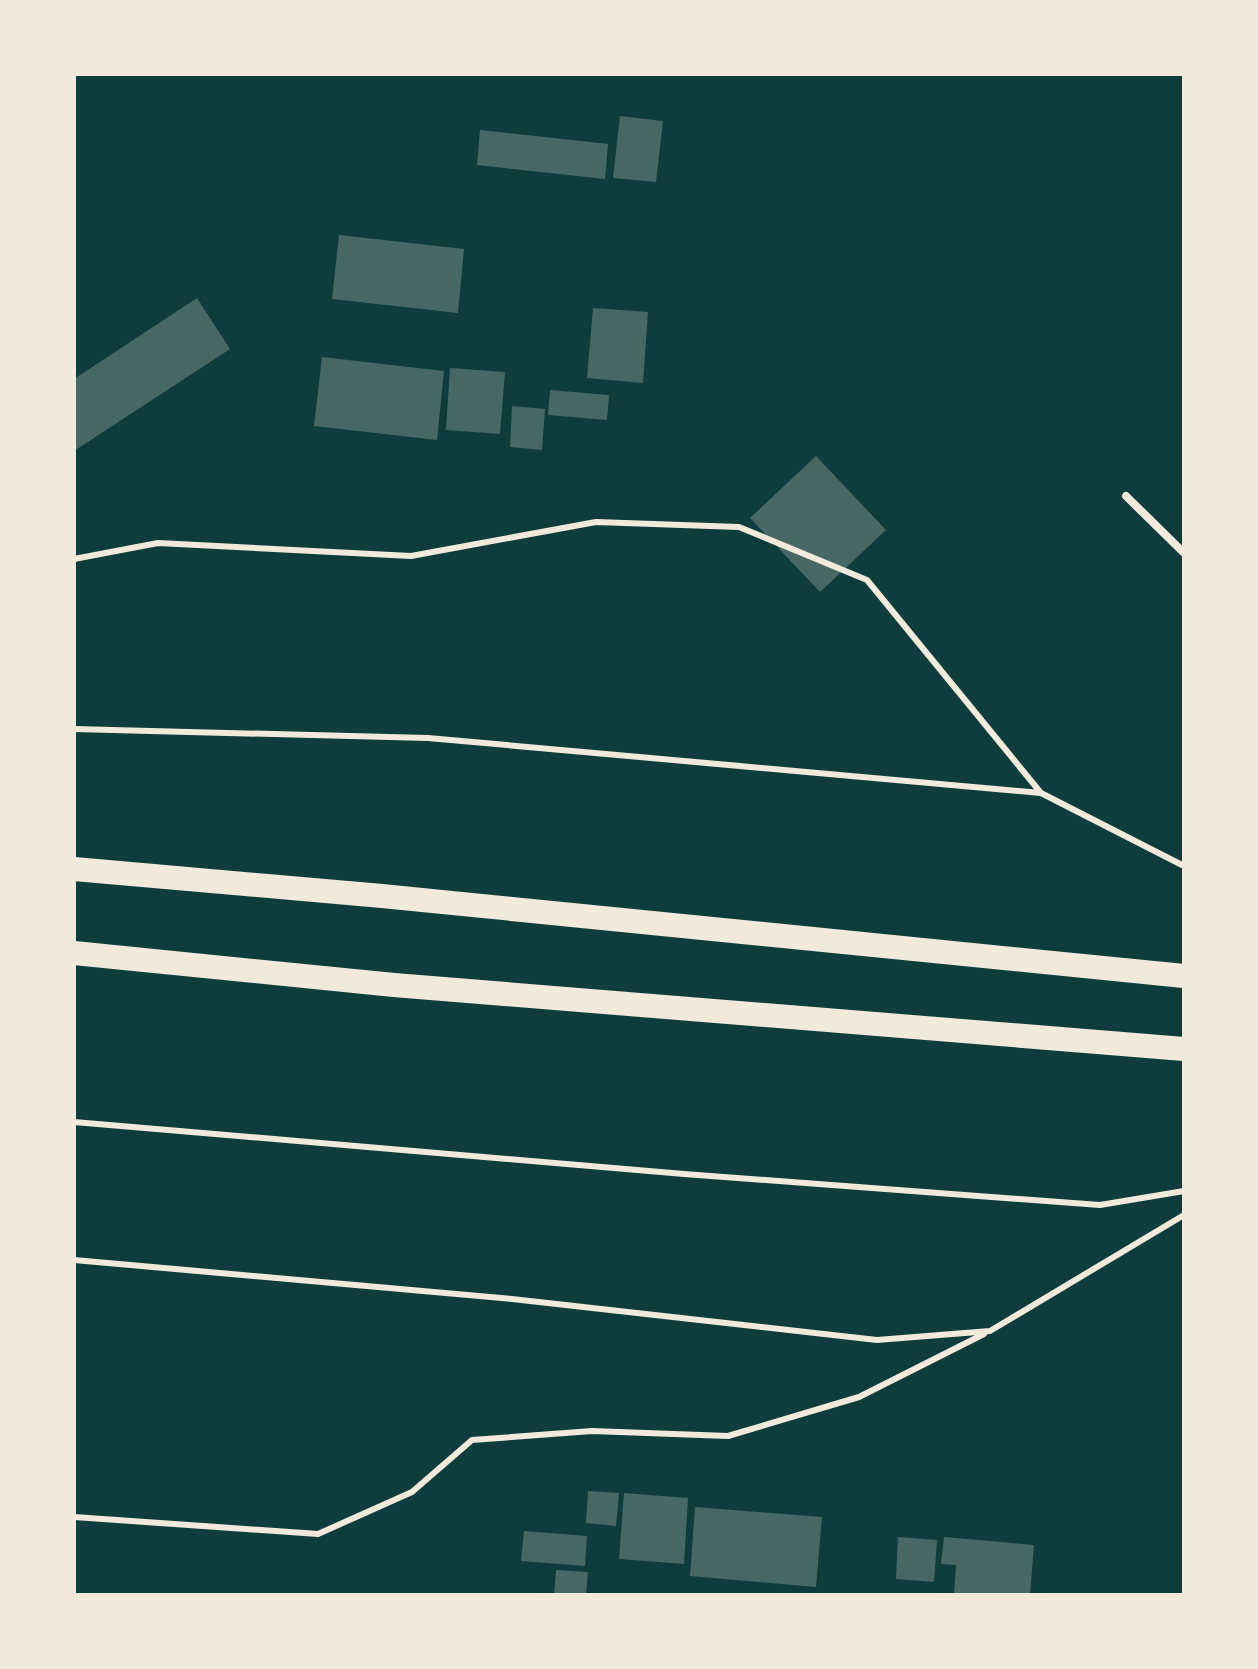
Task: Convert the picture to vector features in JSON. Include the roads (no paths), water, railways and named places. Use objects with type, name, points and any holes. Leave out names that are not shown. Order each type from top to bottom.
[{"type":"highway","points":[[74,869],[1184,976]]},
{"type":"highway","points":[[74,953],[394,985],[1184,1049]]},
{"type":"street","points":[[1126,496],[1184,553]]},
{"type":"lane","points":[[74,559],[158,543],[411,556],[596,522],[739,527],[867,580],[1041,793]]},
{"type":"lane","points":[[74,729],[428,738],[1041,793],[1184,866]]},
{"type":"lane","points":[[74,1122],[668,1173],[1100,1205],[1184,1191]]},
{"type":"lane","points":[[74,1517],[318,1534],[412,1492],[472,1440],[592,1431],[728,1436],[859,1397],[990,1331],[1184,1215]]},
{"type":"lane","points":[[74,1260],[512,1299],[877,1340],[990,1331]]}]
